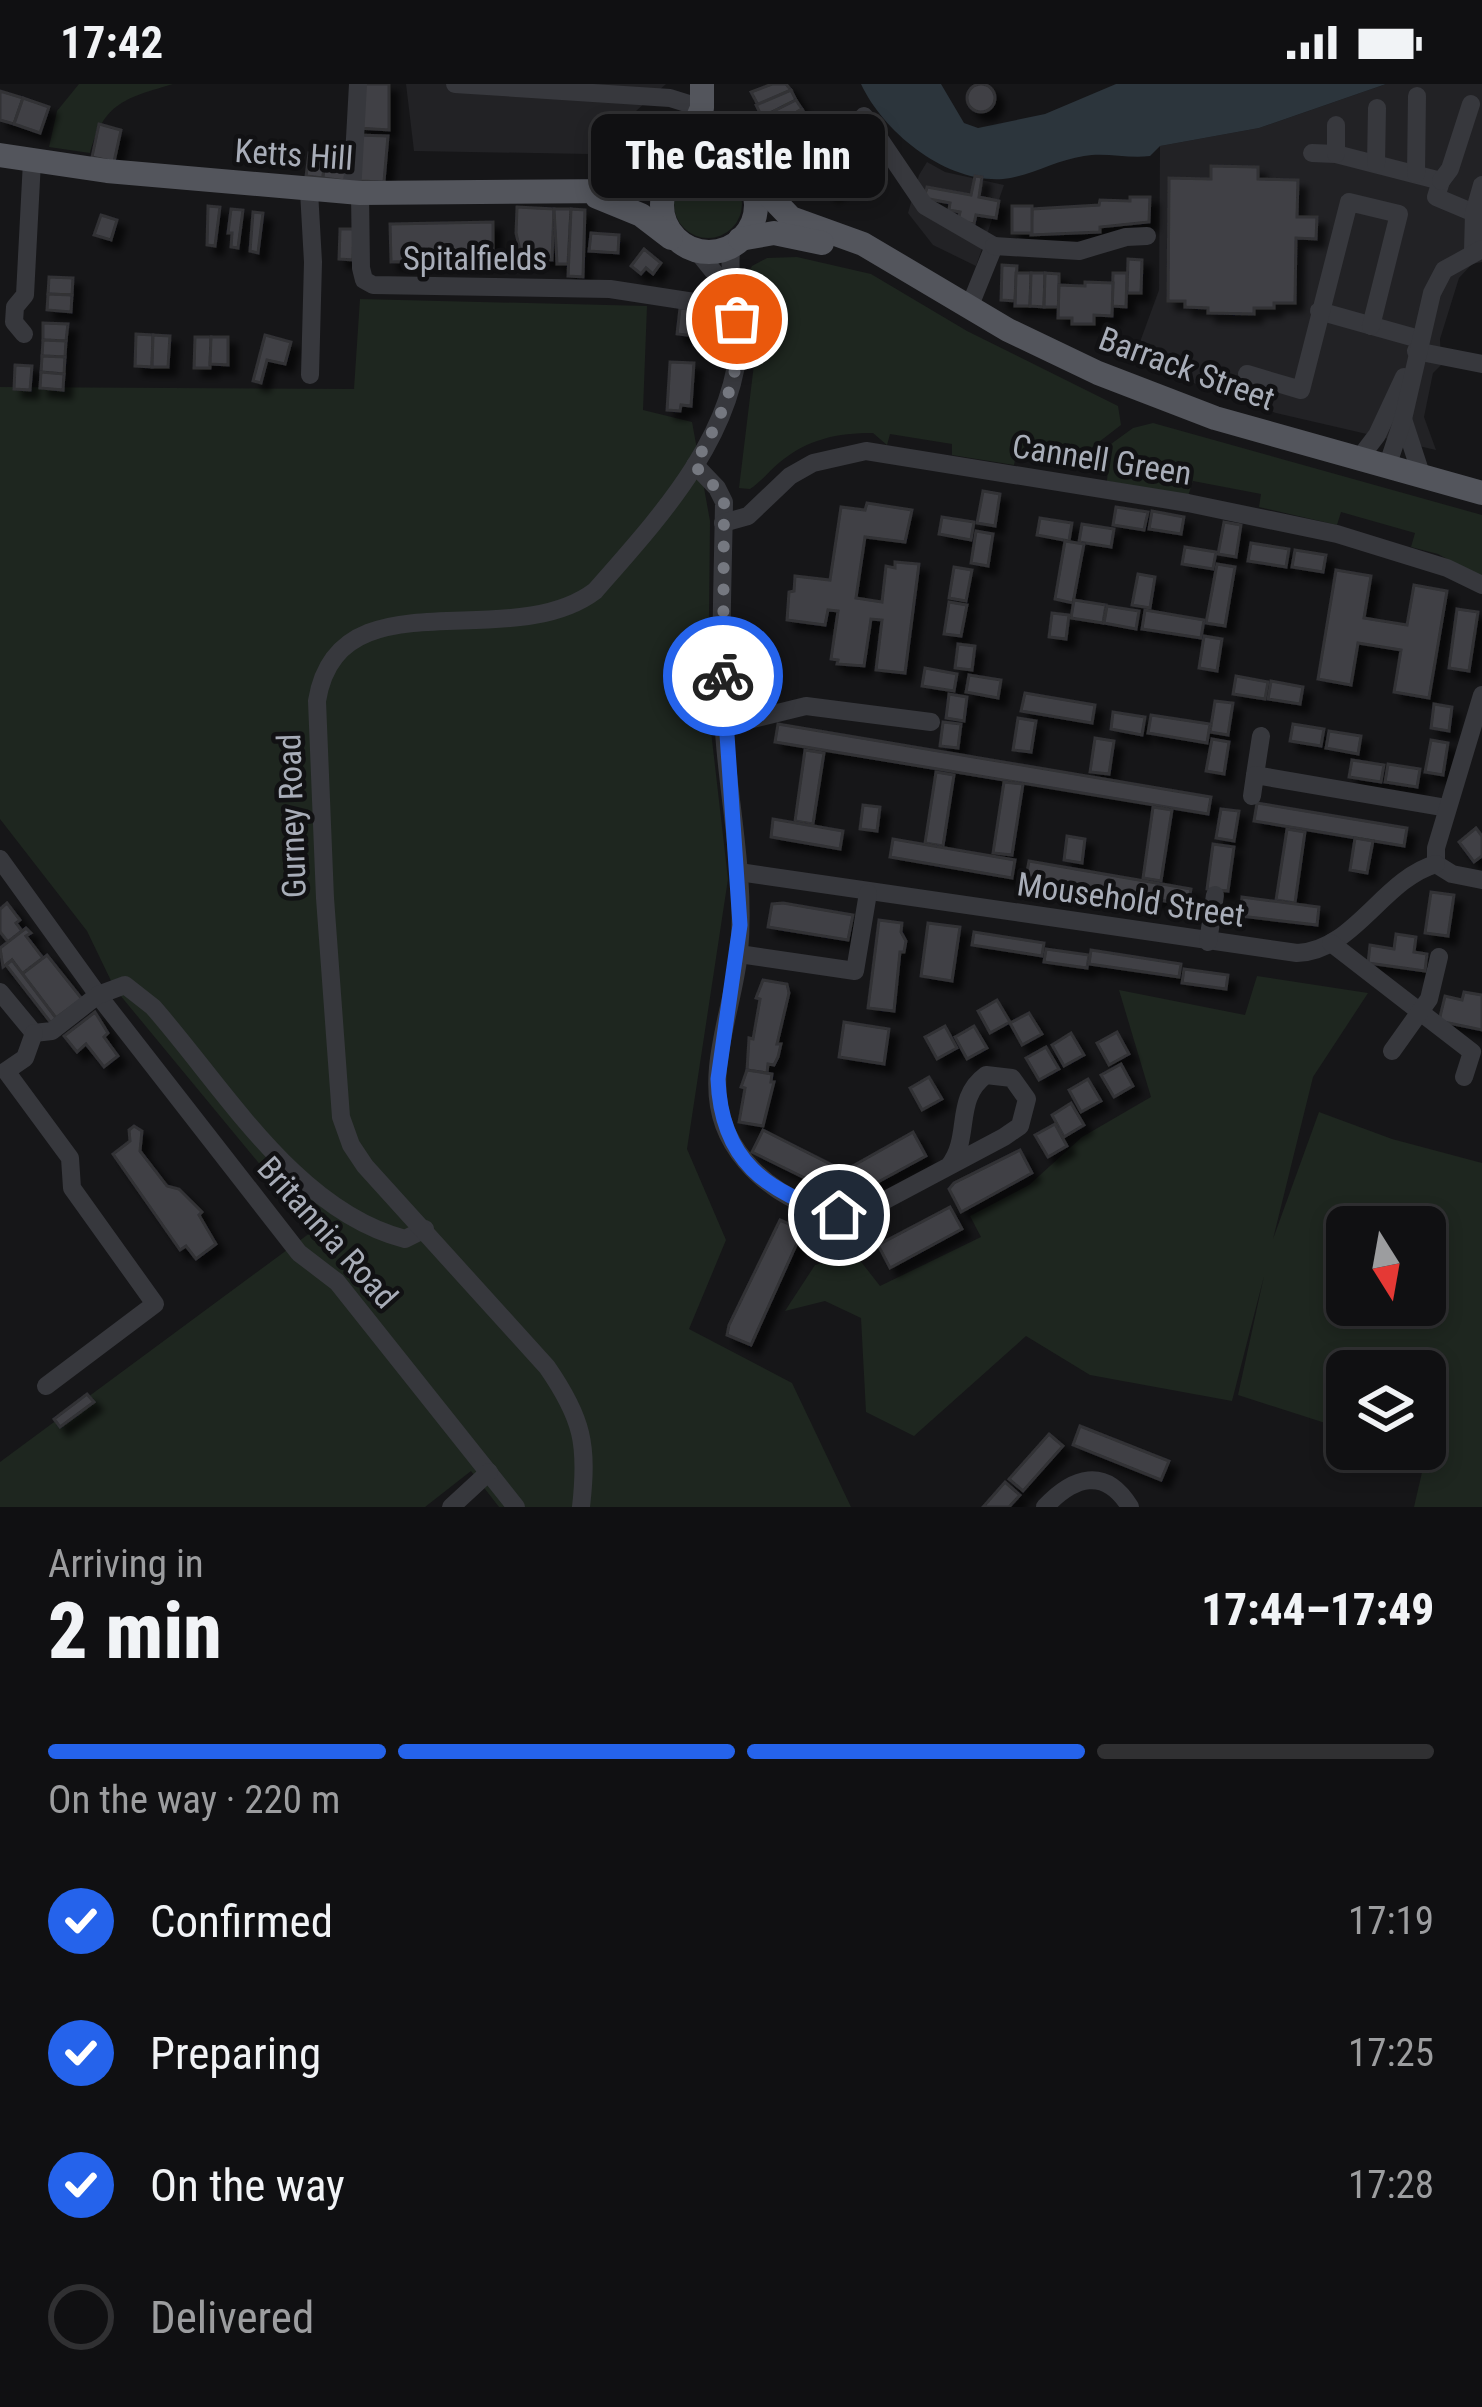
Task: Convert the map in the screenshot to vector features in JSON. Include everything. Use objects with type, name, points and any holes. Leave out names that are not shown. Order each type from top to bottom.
[{"type":"main road","name":"Barrack Street","points":[[702,96],[740,167],[784,214],[862,244],[969,308],[1113,380],[1215,418],[1482,494]]},
{"type":"main road","points":[[673,176],[700,157],[740,167],[756,201],[754,218],[736,242],[687,248],[666,228],[660,206],[702,96]]},
{"type":"main road","name":"Ketts Hill","points":[[0,155],[356,193],[586,193],[645,188],[673,176]]},
{"type":"main road","name":"Ketts Hill","points":[[586,193],[641,215],[687,248]]},
{"type":"main road","name":"Barrack Street","points":[[736,242],[774,233],[888,262]]},
{"type":"street","points":[[356,193],[358,84]]},
{"type":"street","points":[[455,84],[702,96]]},
{"type":"street","points":[[1416,174],[1418,96]]},
{"type":"street","points":[[1471,104],[1436,197],[1474,213]]},
{"type":"street","points":[[1376,164],[1377,108]]},
{"type":"street","points":[[865,116],[925,206],[994,246],[1079,251],[1147,236]]},
{"type":"street","points":[[1336,124],[1336,154]]},
{"type":"street","points":[[1312,153],[1336,154],[1441,181]]},
{"type":"street","points":[[24,334],[14,322],[15,307],[25,295],[32,161]]},
{"type":"street","points":[[1387,467],[1432,293],[1444,270],[1478,250],[1474,213],[1482,185]]},
{"type":"street","points":[[309,191],[313,262],[310,375]]},
{"type":"street","name":"Spitalfields","points":[[356,193],[361,268],[364,280],[373,286],[674,291],[726,301]]},
{"type":"street","points":[[1246,374],[1301,390],[1349,202],[1399,214],[1371,326]]},
{"type":"street","name":"Gurney Road","points":[[581,1507],[585,1444],[568,1397],[547,1366],[365,1166],[341,1117],[320,820],[317,730],[321,680],[339,650],[370,631],[410,623],[536,618],[577,604],[595,591],[694,465],[722,411],[739,334],[726,301],[728,266],[736,242]]},
{"type":"street","points":[[969,308],[994,246]]},
{"type":"street","points":[[687,248],[726,301]]},
{"type":"street","points":[[1319,311],[1371,326],[1417,349],[1482,364]]},
{"type":"street","points":[[1358,460],[1377,435],[1417,349]]},
{"type":"street","points":[[1403,419],[1422,477]]},
{"type":"street","name":"Cannell Green","points":[[724,523],[748,516],[790,476],[813,463],[866,451],[1188,503],[1336,534],[1448,568],[1482,585]]},
{"type":"street","points":[[694,465],[721,495],[724,523],[724,726],[739,872],[739,954],[718,1092],[724,1126],[748,1168],[813,1207],[839,1215],[861,1213],[949,1166],[1020,1126],[1027,1099],[1012,1078],[986,1076],[973,1084],[962,1115],[959,1153],[949,1166]]},
{"type":"street","points":[[1436,864],[1436,848],[1478,697]]},
{"type":"street","points":[[724,726],[806,706],[931,722]]},
{"type":"street","points":[[1252,796],[1261,736]]},
{"type":"street","points":[[1255,775],[1447,808]]},
{"type":"street","name":"Britannia Road","points":[[0,859],[98,995],[299,1253],[337,1282],[516,1507]]},
{"type":"street","points":[[1436,864],[1452,874],[1482,880]]},
{"type":"street","points":[[1436,864],[1411,875],[1331,943],[1477,1052],[1464,1077]]},
{"type":"street","name":"Mousehold Street","points":[[739,872],[1297,953],[1331,943]]},
{"type":"street","points":[[739,954],[855,971],[864,887]]},
{"type":"street","points":[[1208,942],[1215,895]]},
{"type":"street","points":[[1392,1051],[1421,1013],[1439,957]]},
{"type":"street","name":"Britannia Road","points":[[98,995],[125,985],[153,1007],[292,1172],[320,1198],[382,1233],[406,1239],[424,1228]]},
{"type":"street","points":[[0,992],[34,1033]]},
{"type":"street","points":[[34,1033],[52,1030],[98,995]]},
{"type":"street","points":[[34,1033],[25,1058],[3,1068],[70,1158],[72,1188],[155,1304],[46,1386]]},
{"type":"street","points":[[451,1507],[489,1472]]},
{"type":"street","points":[[1045,1507],[1071,1484],[1097,1481],[1118,1490],[1130,1507]]},
{"type":"shaded area","points":[[79,84],[173,84],[110,112],[90,153],[49,147],[57,111]]},
{"type":"shaded area","points":[[406,84],[666,84],[636,111],[662,115],[673,137],[660,153],[618,148],[589,154],[414,151]]},
{"type":"shaded area","points":[[861,84],[941,84],[964,123],[978,128],[1045,114],[1116,84],[1386,84],[1259,128],[1160,146],[1150,156],[1084,156],[1003,179],[960,173],[919,151],[885,120]]},
{"type":"shaded area","points":[[1386,84],[1482,84],[1482,262],[1472,264],[1459,278],[1440,339],[1441,365],[1433,373],[1424,417],[1436,450],[1276,413],[1133,361],[1159,290],[1160,146],[1259,128]]},
{"type":"shaded area","points":[[927,162],[945,172],[1004,185],[976,266],[933,245],[908,213]]},
{"type":"shaded area","points":[[708,170],[732,180],[742,204],[732,228],[708,238],[684,228],[674,204],[684,180]]},
{"type":"shaded area","points":[[797,257],[871,274],[967,331],[1118,406],[1121,425],[1069,465],[1016,456],[1014,465],[952,455],[952,444],[890,434],[887,445],[873,433],[835,436],[791,454],[750,489],[739,488],[755,356],[745,279],[752,266],[767,258]]},
{"type":"shaded area","points":[[360,299],[647,306],[643,410],[692,422],[710,521],[708,705],[728,879],[687,1149],[726,1240],[689,1329],[792,1383],[851,1507],[499,1507],[471,1471],[425,1507],[0,1507],[0,1462],[314,1230],[115,989],[87,931],[0,819],[0,387],[354,389]]},
{"type":"shaded area","points":[[1153,423],[1482,515],[1482,578],[1438,554],[1411,547],[1415,533],[1341,512],[1337,525],[1259,507],[1261,494],[1193,481],[1188,496],[1107,481],[1108,470],[1082,465],[1133,428]]},
{"type":"shaded area","points":[[1257,976],[1368,993],[1313,1077],[1273,1239],[1319,1112],[1392,1139],[1482,1163],[1482,1507],[1414,1507],[1423,1470],[1446,1470],[1446,1350],[1326,1350],[1326,1423],[1238,1395],[1264,1276],[1232,1401],[1090,1375],[1026,1336],[914,1436],[866,1412],[861,1318],[825,1301],[785,1311],[815,1265],[855,1254],[880,1286],[981,1237],[970,1216],[1029,1185],[1082,1137],[1151,1097],[1119,990],[1245,1015]]},
{"type":"building","points":[[364,84],[389,84],[389,130],[358,128]]},
{"type":"building","points":[[786,84],[791,90],[758,105],[751,92]]},
{"type":"building","points":[[981,84],[991,88],[995,98],[991,108],[981,112],[971,108],[967,98],[971,88]]},
{"type":"building","points":[[791,90],[796,100],[762,117],[756,105]]},
{"type":"building","points":[[0,91],[23,98],[14,124],[0,120]]},
{"type":"building","points":[[23,98],[49,107],[40,133],[14,124]]},
{"type":"building","points":[[796,100],[802,109],[770,128],[762,117]]},
{"type":"building","points":[[802,109],[807,117],[777,136],[770,128]]},
{"type":"building","points":[[807,117],[815,128],[784,145],[777,136]]},
{"type":"building","points":[[99,124],[121,130],[114,162],[92,157]]},
{"type":"building","points":[[357,135],[388,136],[384,182],[359,181]]},
{"type":"building","points":[[835,143],[857,172],[830,194],[821,175],[816,179],[802,161]]},
{"type":"building","points":[[309,153],[325,155],[323,178],[306,176]]},
{"type":"building","points":[[325,155],[347,157],[345,181],[323,178]]},
{"type":"building","points":[[1211,166],[1258,167],[1258,179],[1298,180],[1297,217],[1317,217],[1316,239],[1296,238],[1295,303],[1254,308],[1254,314],[1208,313],[1208,308],[1185,307],[1185,301],[1168,301],[1169,178],[1211,179]]},
{"type":"building","points":[[975,176],[982,177],[979,197],[999,201],[996,218],[976,215],[974,224],[958,221],[960,212],[949,210],[950,203],[924,198],[927,187],[971,195]]},
{"type":"building","points":[[1130,197],[1150,197],[1149,222],[1100,227],[1100,232],[1031,235],[1032,209],[1099,205],[1100,200],[1130,201]]},
{"type":"building","points":[[208,206],[220,207],[215,246],[207,245]]},
{"type":"building","points":[[1012,206],[1032,206],[1032,233],[1012,233]]},
{"type":"building","points":[[517,207],[554,209],[552,260],[522,259]]},
{"type":"building","points":[[231,209],[243,210],[238,248],[231,247],[232,233],[228,233]]},
{"type":"building","points":[[554,209],[571,209],[568,264],[557,264]]},
{"type":"building","points":[[571,209],[585,210],[583,277],[568,276]]},
{"type":"building","points":[[253,212],[263,213],[258,253],[250,251]]},
{"type":"building","points":[[101,215],[117,220],[111,240],[94,235]]},
{"type":"building","points":[[493,222],[493,260],[391,262],[390,224]]},
{"type":"building","points":[[340,229],[354,229],[353,260],[339,259]]},
{"type":"building","points":[[591,233],[619,235],[618,253],[589,251]]},
{"type":"building","points":[[644,249],[661,263],[653,274],[646,268],[641,274],[631,266]]},
{"type":"building","points":[[1128,259],[1142,260],[1141,293],[1127,293]]},
{"type":"building","points":[[1002,265],[1017,266],[1015,301],[1001,300]]},
{"type":"building","points":[[1016,273],[1031,273],[1030,306],[1015,306]]},
{"type":"building","points":[[1031,273],[1045,273],[1044,307],[1030,306]]},
{"type":"building","points":[[1045,273],[1059,274],[1059,307],[1044,307]]},
{"type":"building","points":[[1113,273],[1127,273],[1126,307],[1112,306]]},
{"type":"building","points":[[49,277],[73,278],[72,295],[48,294]]},
{"type":"building","points":[[1085,282],[1113,283],[1112,316],[1094,315],[1094,324],[1072,324],[1072,318],[1058,318],[1059,285],[1085,286]]},
{"type":"building","points":[[48,294],[72,295],[71,312],[47,310]]},
{"type":"building","points":[[680,308],[726,313],[722,348],[694,345],[695,336],[677,334]]},
{"type":"building","points":[[43,323],[68,324],[66,341],[43,340]]},
{"type":"building","points":[[136,334],[153,335],[152,367],[135,366]]},
{"type":"building","points":[[153,335],[170,336],[168,367],[152,367]]},
{"type":"building","points":[[265,335],[291,342],[285,364],[267,360],[261,383],[253,381]]},
{"type":"building","points":[[195,337],[211,337],[210,368],[194,368]]},
{"type":"building","points":[[211,337],[228,337],[228,365],[210,364]]},
{"type":"building","points":[[43,340],[66,341],[65,357],[42,356]]},
{"type":"building","points":[[42,356],[65,357],[64,374],[41,372]]},
{"type":"building","points":[[670,362],[694,363],[691,406],[681,405],[680,411],[667,410]]},
{"type":"building","points":[[15,365],[32,366],[30,390],[14,389]]},
{"type":"building","points":[[41,372],[64,374],[63,390],[40,388]]},
{"type":"building","points":[[983,491],[1000,494],[995,526],[977,523]]},
{"type":"building","points":[[867,503],[912,510],[905,542],[865,537],[856,598],[882,602],[886,566],[919,564],[905,673],[876,670],[882,620],[871,619],[864,666],[837,664],[838,660],[831,659],[838,611],[828,610],[825,625],[787,620],[795,576],[830,580],[841,507],[865,510]]},
{"type":"building","points":[[1116,507],[1148,512],[1144,530],[1113,525]]},
{"type":"building","points":[[1152,511],[1184,517],[1181,534],[1149,529]]},
{"type":"building","points":[[942,517],[974,522],[971,540],[939,534]]},
{"type":"building","points":[[1040,518],[1072,523],[1069,541],[1037,535]]},
{"type":"building","points":[[1224,522],[1241,525],[1236,557],[1218,554]]},
{"type":"building","points":[[1082,524],[1114,529],[1111,547],[1079,542]]},
{"type":"building","points":[[976,531],[993,534],[988,566],[971,563]]},
{"type":"building","points":[[1065,541],[1084,544],[1073,603],[1055,599]]},
{"type":"building","points":[[1251,543],[1289,549],[1286,567],[1248,561]]},
{"type":"building","points":[[1185,547],[1216,552],[1213,569],[1182,564]]},
{"type":"building","points":[[1295,550],[1326,555],[1323,572],[1292,567]]},
{"type":"building","points":[[1217,564],[1235,567],[1225,626],[1206,623]]},
{"type":"building","points":[[954,567],[972,570],[966,601],[949,598]]},
{"type":"building","points":[[1336,570],[1371,576],[1364,618],[1407,625],[1414,585],[1447,591],[1429,698],[1394,692],[1401,650],[1358,643],[1351,685],[1318,679]]},
{"type":"building","points":[[1138,574],[1155,577],[1150,608],[1132,605]]},
{"type":"building","points":[[1074,600],[1106,605],[1103,623],[1071,618]]},
{"type":"building","points":[[949,602],[967,605],[961,636],[944,634]]},
{"type":"building","points":[[1107,606],[1139,611],[1136,629],[1104,623]]},
{"type":"building","points":[[1457,609],[1478,612],[1469,671],[1449,668]]},
{"type":"building","points":[[1145,610],[1204,620],[1201,638],[1142,629]]},
{"type":"building","points":[[1052,613],[1069,615],[1066,639],[1049,637]]},
{"type":"building","points":[[1204,636],[1222,639],[1217,671],[1199,668]]},
{"type":"building","points":[[958,644],[975,646],[972,670],[955,668]]},
{"type":"building","points":[[925,668],[957,674],[954,691],[922,686]]},
{"type":"building","points":[[969,675],[1001,680],[998,698],[966,692]]},
{"type":"building","points":[[1236,676],[1268,682],[1265,699],[1233,694]]},
{"type":"building","points":[[1271,681],[1303,687],[1300,704],[1268,699]]},
{"type":"building","points":[[1025,693],[1095,705],[1092,723],[1021,711]]},
{"type":"building","points":[[949,694],[967,697],[964,721],[946,718]]},
{"type":"building","points":[[1215,701],[1233,703],[1228,735],[1210,732]]},
{"type":"building","points":[[1434,704],[1452,707],[1449,731],[1431,728]]},
{"type":"building","points":[[1113,712],[1145,717],[1142,735],[1111,729]]},
{"type":"building","points":[[1151,715],[1210,724],[1207,743],[1148,733]]},
{"type":"building","points":[[1018,718],[1036,721],[1031,752],[1013,750]]},
{"type":"building","points":[[943,722],[961,724],[958,748],[940,746]]},
{"type":"building","points":[[778,724],[1211,797],[1208,814],[775,742]]},
{"type":"building","points":[[1293,724],[1324,729],[1321,746],[1290,741]]},
{"type":"building","points":[[1329,731],[1361,736],[1358,754],[1326,748]]},
{"type":"building","points":[[1095,738],[1114,741],[1109,774],[1090,772]]},
{"type":"building","points":[[1212,739],[1229,742],[1224,774],[1206,771]]},
{"type":"building","points":[[1431,740],[1448,743],[1443,775],[1425,772]]},
{"type":"building","points":[[805,750],[824,753],[813,824],[795,821]]},
{"type":"building","points":[[1352,760],[1384,765],[1381,782],[1349,777]]},
{"type":"building","points":[[1388,764],[1420,769],[1417,787],[1385,782]]},
{"type":"building","points":[[936,772],[954,775],[943,846],[925,843]]},
{"type":"building","points":[[1004,782],[1023,784],[1012,855],[993,853]]},
{"type":"building","points":[[1257,803],[1407,828],[1404,846],[1254,821]]},
{"type":"building","points":[[863,805],[880,807],[877,831],[860,829]]},
{"type":"building","points":[[1153,807],[1172,810],[1161,881],[1143,878]]},
{"type":"building","points":[[1221,809],[1239,811],[1234,841],[1216,838]]},
{"type":"building","points":[[773,819],[843,831],[840,849],[771,837]]},
{"type":"building","points":[[1476,828],[1482,836],[1482,856],[1474,862],[1459,842]]},
{"type":"building","points":[[1287,829],[1305,832],[1295,903],[1276,900]]},
{"type":"building","points":[[1067,836],[1085,839],[1082,863],[1064,860]]},
{"type":"building","points":[[1355,838],[1373,841],[1367,873],[1350,870]]},
{"type":"building","points":[[893,839],[1015,860],[1012,878],[890,857]]},
{"type":"building","points":[[1213,844],[1234,847],[1228,891],[1207,889]]},
{"type":"building","points":[[1029,861],[1191,889],[1188,905],[1026,877]]},
{"type":"building","points":[[1431,892],[1454,895],[1448,936],[1425,933]]},
{"type":"building","points":[[1242,897],[1319,907],[1317,925],[1240,916]]},
{"type":"building","points":[[7,903],[22,931],[8,942],[0,932],[0,909]]},
{"type":"building","points":[[772,904],[853,915],[848,940],[768,927]]},
{"type":"building","points":[[879,920],[902,923],[906,941],[900,952],[894,1011],[868,1008]]},
{"type":"building","points":[[928,923],[960,927],[952,981],[921,976]]},
{"type":"building","points":[[26,928],[31,933],[26,936],[43,958],[22,974],[12,960],[3,967],[0,948]]},
{"type":"building","points":[[974,932],[1044,943],[1042,956],[972,945]]},
{"type":"building","points":[[1396,934],[1416,937],[1414,952],[1427,954],[1425,971],[1368,963],[1370,945],[1394,949]]},
{"type":"building","points":[[1046,949],[1089,955],[1087,968],[1044,962]]},
{"type":"building","points":[[1091,950],[1181,964],[1179,977],[1089,964]]},
{"type":"building","points":[[47,955],[82,999],[56,1018],[22,974]]},
{"type":"building","points":[[12,960],[56,1018],[51,1023],[6,965]]},
{"type":"building","points":[[1184,969],[1228,975],[1226,989],[1182,983]]},
{"type":"building","points":[[763,980],[787,984],[789,993],[778,1057],[774,1065],[768,1064],[767,1073],[747,1070],[749,1038],[753,1039],[760,999],[756,998]]},
{"type":"building","points":[[1464,992],[1482,995],[1482,1030],[1439,1021],[1445,996],[1462,1000]]},
{"type":"building","points":[[997,1000],[1010,1022],[990,1033],[978,1011]]},
{"type":"building","points":[[95,1012],[108,1033],[104,1037],[118,1056],[104,1067],[86,1044],[77,1052],[64,1036]]},
{"type":"building","points":[[1029,1013],[1042,1034],[1022,1045],[1010,1023]]},
{"type":"building","points":[[844,1022],[889,1029],[884,1064],[839,1057]]},
{"type":"building","points":[[945,1026],[957,1048],[937,1059],[925,1037]]},
{"type":"building","points":[[974,1026],[987,1048],[967,1059],[955,1037]]},
{"type":"building","points":[[1117,1032],[1129,1054],[1109,1065],[1097,1043]]},
{"type":"building","points":[[1071,1033],[1084,1055],[1064,1066],[1052,1045]]},
{"type":"building","points":[[1046,1047],[1059,1069],[1039,1080],[1026,1058]]},
{"type":"building","points":[[1121,1064],[1133,1086],[1114,1097],[1101,1075]]},
{"type":"building","points":[[747,1070],[772,1074],[763,1126],[739,1122]]},
{"type":"building","points":[[929,1077],[942,1099],[922,1110],[910,1088]]},
{"type":"building","points":[[1088,1079],[1101,1101],[1081,1112],[1069,1090]]},
{"type":"building","points":[[1071,1103],[1084,1125],[1064,1137],[1052,1115]]},
{"type":"building","points":[[1055,1124],[1067,1146],[1048,1157],[1035,1135]]},
{"type":"building","points":[[134,1126],[142,1131],[140,1151],[167,1186],[179,1189],[202,1212],[199,1215],[216,1244],[196,1259],[186,1246],[180,1250],[113,1154],[130,1141],[129,1130]]},
{"type":"building","points":[[763,1130],[836,1167],[825,1188],[752,1152]]},
{"type":"building","points":[[913,1132],[926,1156],[854,1195],[842,1172]]},
{"type":"building","points":[[1020,1150],[1032,1173],[961,1212],[949,1189],[954,1183]]},
{"type":"building","points":[[950,1207],[962,1229],[890,1268],[878,1245]]},
{"type":"building","points":[[780,1220],[803,1230],[751,1345],[727,1335],[729,1325]]},
{"type":"building","points":[[87,1394],[94,1402],[60,1427],[54,1419]]},
{"type":"building","points":[[1080,1426],[1169,1461],[1161,1480],[1073,1445]]},
{"type":"building","points":[[1049,1434],[1063,1446],[1023,1491],[1009,1479]]},
{"type":"building","points":[[1005,1482],[1020,1495],[1009,1507],[983,1507]]},
{"type":"way so far","points":[[723,676],[724,502],[694,465],[722,411],[736,362],[737,319]]},
{"type":"place","name":"The Castle Inn","points":[[737,319]]},
{"type":"route","points":[[723,676],[740,925],[718,1079],[719,1105],[724,1126],[748,1168],[813,1207],[839,1215]]}]
